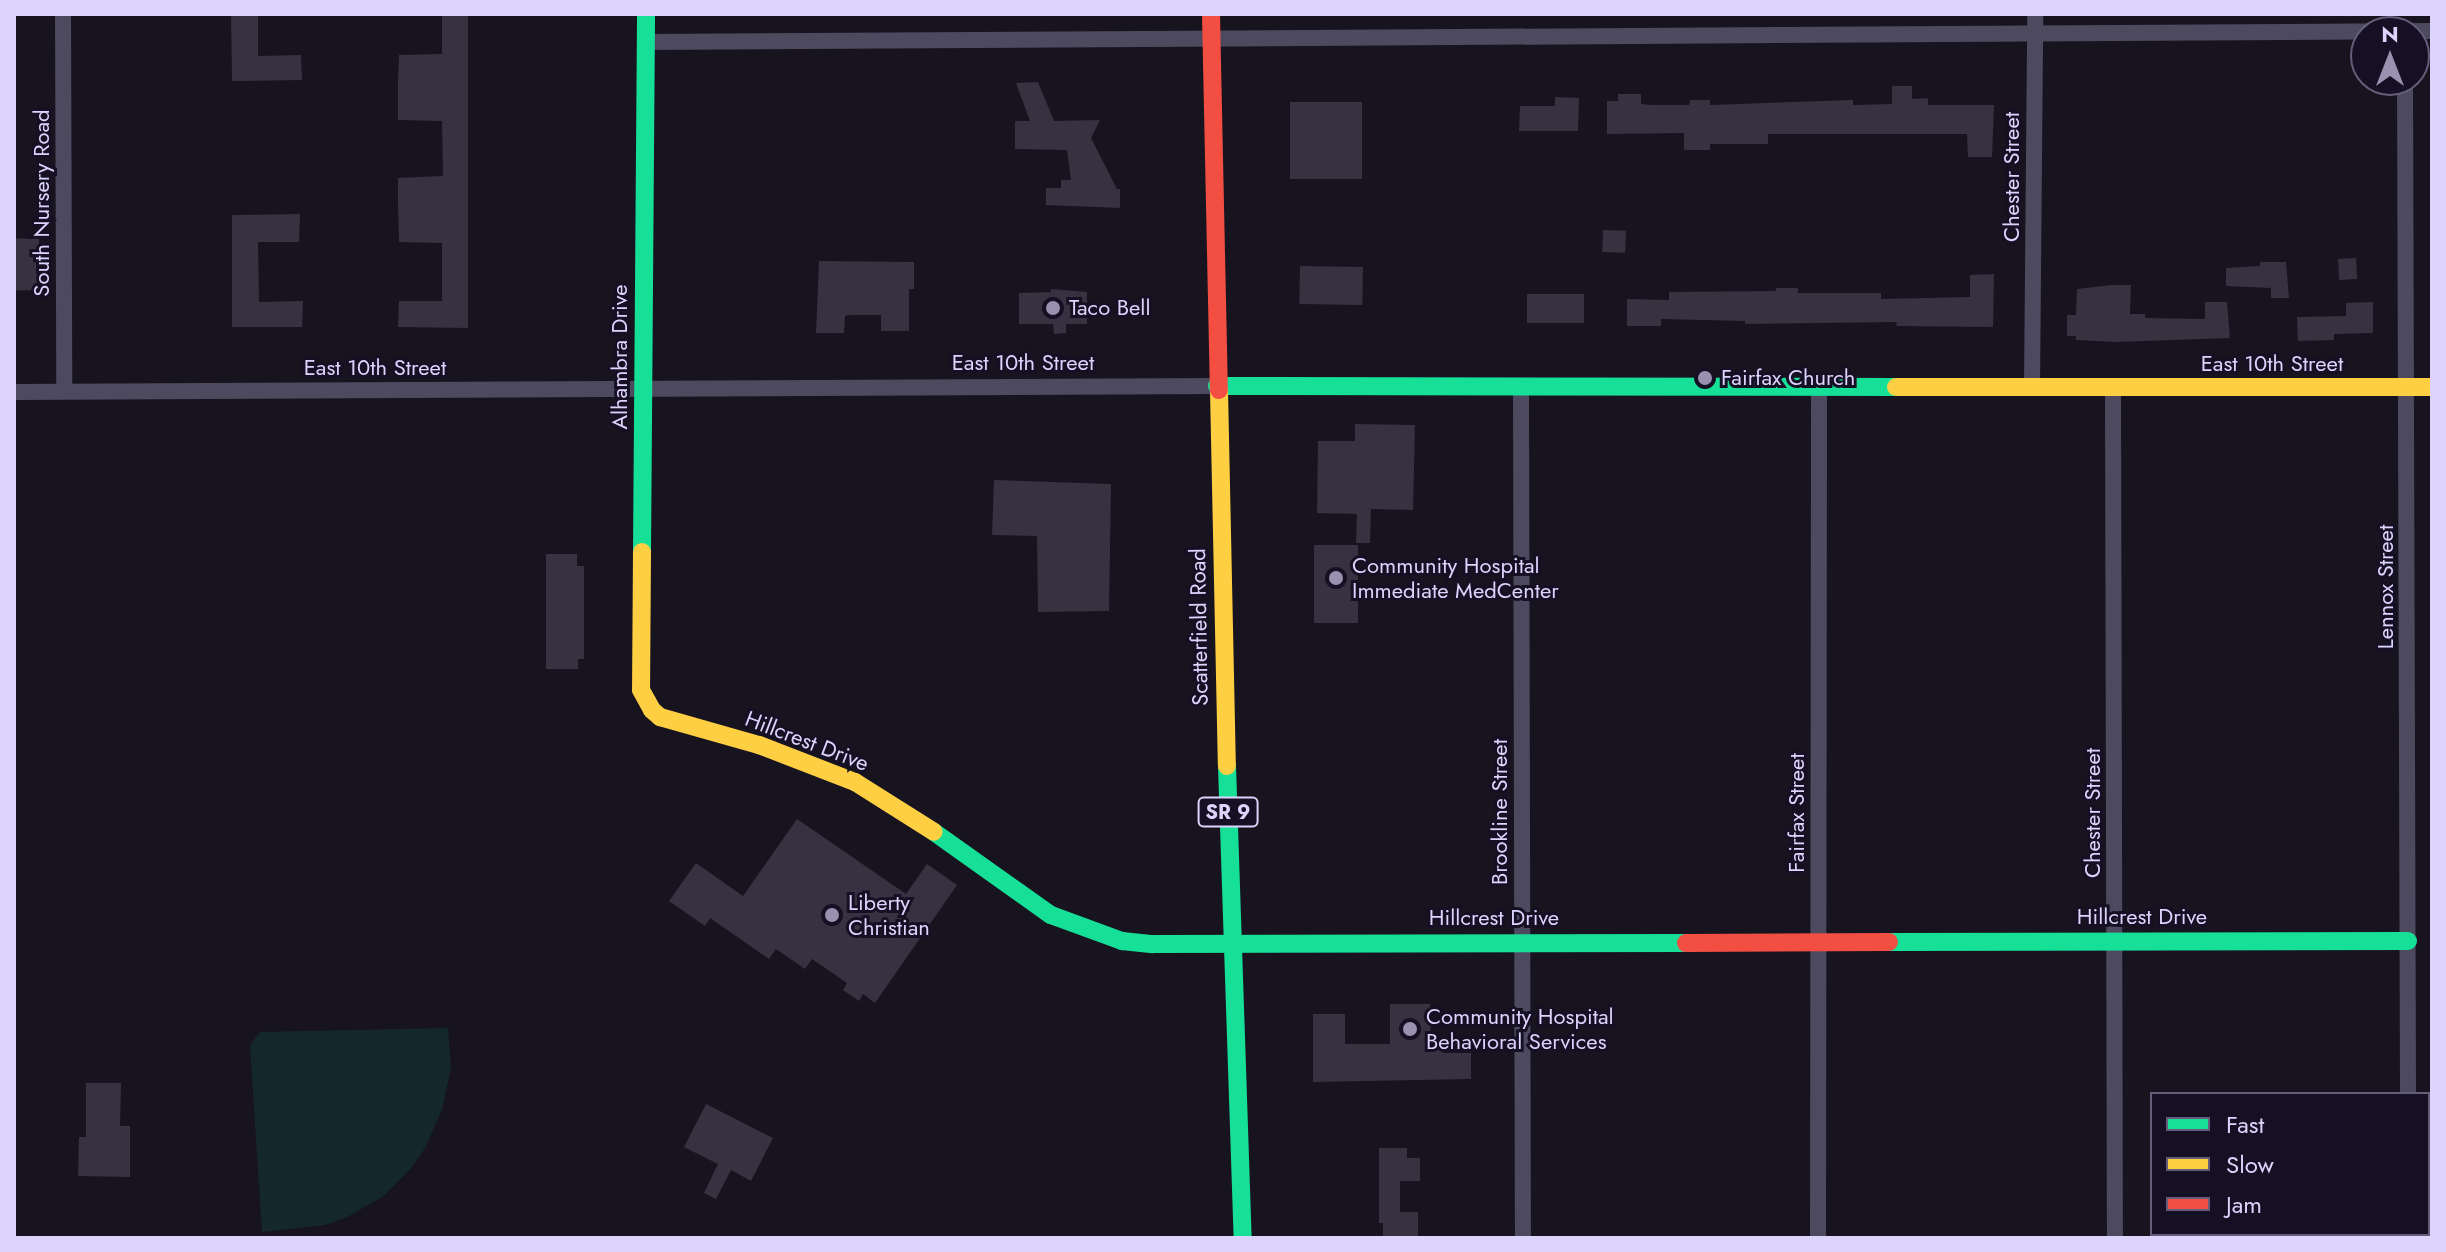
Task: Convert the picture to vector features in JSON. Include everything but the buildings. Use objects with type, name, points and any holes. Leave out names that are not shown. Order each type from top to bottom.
[{"type":"street","name":"South Nursery Road","points":[[63,14],[64,391]]},
{"type":"street","name":"Alhambra Drive","points":[[645,700],[641,690],[646,14]]},
{"type":"street","name":"Scatterfield Road","points":[[1211,14],[1217,386],[1243,1238]]},
{"type":"street","name":"Chester Street","points":[[2032,388],[2035,14]]},
{"type":"street","points":[[646,42],[2350,32]]},
{"type":"street","name":"Lennox Street","points":[[2405,96],[2408,1092]]},
{"type":"street","name":"East 10th Street","points":[[14,392],[1217,386],[2432,387]]},
{"type":"street","name":"Brookline Street","points":[[1521,386],[1523,1238]]},
{"type":"street","name":"Fairfax Street","points":[[1818,1238],[1819,388]]},
{"type":"street","name":"Chester Street","points":[[2113,388],[2115,1238]]},
{"type":"street","name":"Hillcrest Drive","points":[[645,700],[652,710],[671,722],[759,745],[855,782],[896,805],[1032,903],[1088,932],[1153,944],[2408,941]]},
{"type":"green space","points":[[448,1028],[451,1068],[442,1110],[425,1148],[412,1167],[384,1196],[347,1217],[325,1225],[262,1232],[250,1045],[260,1032]]},
{"type":"traffic: fast","points":[[642,552],[646,14]]},
{"type":"traffic: fast","points":[[1217,386],[1896,387]]},
{"type":"traffic: fast","points":[[1227,766],[1243,1238]]},
{"type":"traffic: fast","points":[[934,832],[1051,915],[1122,941],[1153,944],[1686,943]]},
{"type":"traffic: fast","points":[[1889,942],[2408,941]]},
{"type":"traffic: slow","points":[[1896,387],[2432,387]]},
{"type":"traffic: slow","points":[[1219,390],[1227,766]]},
{"type":"traffic: slow","points":[[642,552],[641,690],[652,710],[660,717],[759,745],[855,782],[934,832]]},
{"type":"traffic: jam","points":[[1211,14],[1219,390]]},
{"type":"traffic: jam","points":[[1686,943],[1889,942]]},
{"type":"place","name":"Taco Bell","points":[[1053,308]]},
{"type":"place","name":"Fairfax Church","points":[[1705,378]]},
{"type":"place","name":"Community Hospital Immediate MedCenter","points":[[1336,578]]},
{"type":"place","name":"Liberty Christian","points":[[832,915]]},
{"type":"place","name":"Community Hospital Behavioral Services","points":[[1410,1029]]}]
